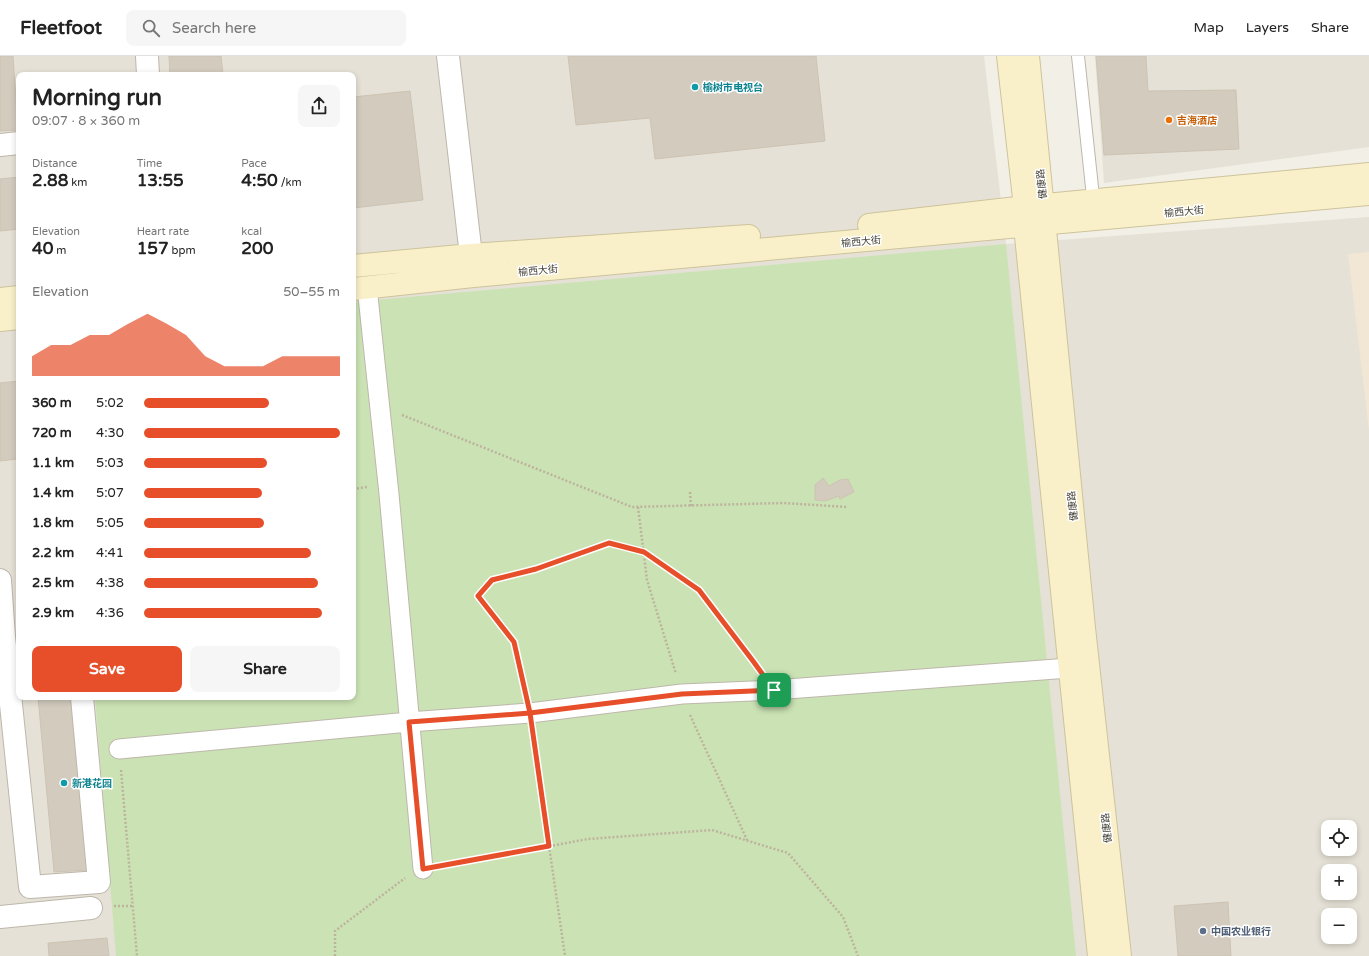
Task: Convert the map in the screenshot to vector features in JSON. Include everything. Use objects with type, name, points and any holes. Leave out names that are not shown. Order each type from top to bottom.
[{"type":"main road","name":"健康路","points":[[1008,56],[1034,216],[1085,635],[1120,956]]},
{"type":"main road","name":"健康路","points":[[1028,56],[1034,216],[1069,668],[1100,956]]},
{"type":"main road","name":"榆西大街","points":[[356,266],[472,265],[1034,216],[1094,210],[1369,174]]},
{"type":"main road","name":"榆西大街","points":[[1094,210],[1369,194]]},
{"type":"main road","name":"榆西大街","points":[[360,288],[472,265]]},
{"type":"main road","points":[[0,299],[16,297]]},
{"type":"main road","points":[[0,320],[16,318]]},
{"type":"street","points":[[146,56],[148,72]]},
{"type":"street","points":[[448,56],[472,265]]},
{"type":"street","points":[[0,145],[16,143]]},
{"type":"street","points":[[360,288],[380,406],[423,869]]},
{"type":"street","points":[[0,580],[2,637],[30,888],[99,882],[82,700]]},
{"type":"street","points":[[119,749],[409,722],[530,713],[682,694],[774,690],[1069,668]]},
{"type":"street","points":[[0,917],[91,908]]},
{"type":"lane","points":[[1078,56],[1094,210]]},
{"type":"path","points":[[380,406],[632,507],[783,503],[848,507]]},
{"type":"path","points":[[690,492],[691,506]]},
{"type":"path","points":[[564,956],[530,713],[514,642],[478,596],[492,580],[536,569],[609,543],[644,552],[699,590],[774,690]]},
{"type":"path","points":[[119,749],[137,956]]},
{"type":"path","points":[[335,956],[335,931],[415,870],[588,839],[712,830],[788,853],[843,916],[858,956]]},
{"type":"shaded area","points":[[0,56],[984,56],[1006,244],[1369,217],[1369,956],[0,956]]},
{"type":"shaded area","points":[[1095,56],[1369,56],[1369,147],[1104,183]]},
{"type":"shaded area","points":[[1369,252],[1369,431],[1348,254]]},
{"type":"green space","points":[[1006,244],[1076,956],[116,956],[95,700],[356,700],[356,302]]},
{"type":"building","points":[[0,56],[13,56],[16,100],[16,130],[0,131]]},
{"type":"building","points":[[169,56],[221,56],[223,72],[170,72]]},
{"type":"building","name":"榆树市电视台","points":[[568,56],[816,56],[825,141],[655,159],[650,118],[576,125]]},
{"type":"building","name":"吉海酒店","points":[[1096,56],[1146,56],[1148,91],[1236,90],[1239,149],[1104,155]]},
{"type":"building","points":[[410,91],[423,200],[356,208],[356,97]]},
{"type":"building","points":[[16,177],[16,229],[0,231],[0,179]]},
{"type":"building","points":[[16,381],[16,459],[0,461],[0,383]]},
{"type":"building","points":[[823,478],[829,486],[840,480],[848,479],[854,492],[840,499],[839,496],[825,501],[815,500],[815,485]]},
{"type":"building","name":"新港花园","points":[[38,700],[74,700],[89,870],[54,872]]},
{"type":"building","name":"中国农业银行","points":[[1228,902],[1231,956],[1178,956],[1174,906]]},
{"type":"building","points":[[107,938],[109,956],[49,956],[48,943]]},
{"type":"place","name":"榆树市电视台","points":[[695,87]]},
{"type":"place","name":"吉海酒店","points":[[1169,120]]},
{"type":"place","name":"新港花园","points":[[64,783]]},
{"type":"place","name":"中国农业银行","points":[[1203,931]]},
{"type":"route","points":[[774,690],[682,694],[530,713],[549,846],[423,869],[409,722],[530,713],[514,642],[478,596],[492,580],[536,569],[609,543],[644,552],[699,590],[774,690]]}]
